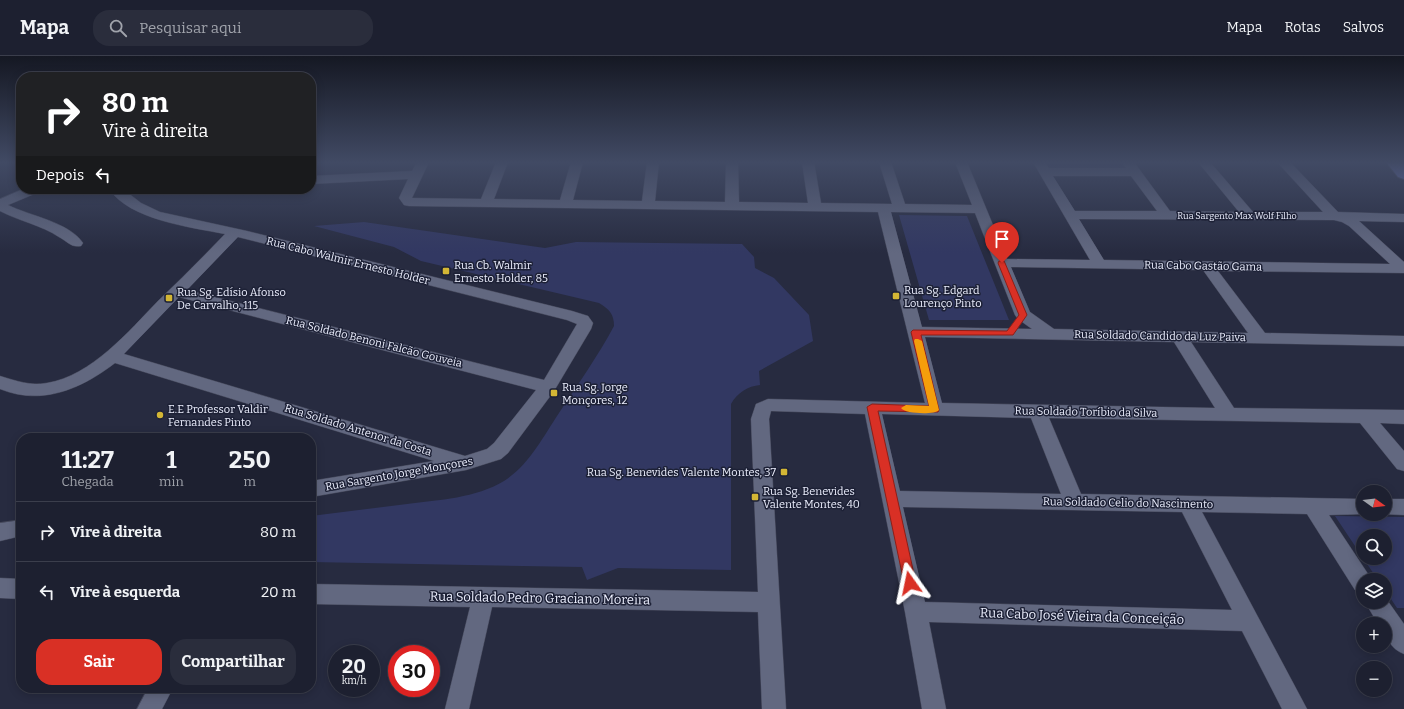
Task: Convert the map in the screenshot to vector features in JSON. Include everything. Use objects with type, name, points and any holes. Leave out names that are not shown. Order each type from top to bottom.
[{"type":"street","points":[[408,192],[405,198],[409,202],[413,203],[566,203],[979,208]]},
{"type":"street","points":[[486,203],[490,192]]},
{"type":"street","points":[[566,203],[569,192]]},
{"type":"street","points":[[648,204],[649,192]]},
{"type":"street","points":[[732,192],[732,205]]},
{"type":"street","points":[[813,192],[815,206]]},
{"type":"street","points":[[894,192],[899,207]]},
{"type":"street","points":[[973,192],[1023,315],[1050,334]]},
{"type":"street","points":[[1057,192],[1100,264]]},
{"type":"street","points":[[1149,192],[1166,216]]},
{"type":"street","points":[[1230,192],[1250,216]]},
{"type":"street","points":[[1312,192],[1334,216],[1347,219],[1354,223],[1403,269]]},
{"type":"street","points":[[0,205],[23,194]]},
{"type":"street","name":"Rua Cabo Walmir Ernesto Holder","points":[[121,194],[136,206],[156,215],[572,316],[582,320],[585,323]]},
{"type":"street","points":[[0,205],[18,216],[30,218],[52,228],[70,237],[76,243]]},
{"type":"street","points":[[883,207],[935,410]]},
{"type":"street","name":"Rua Sargento Max Wolf Filho","points":[[1070,215],[1334,216],[1404,218]]},
{"type":"street","points":[[0,382],[9,387],[27,391],[40,391],[58,387],[71,382],[112,356],[234,233]]},
{"type":"street","name":"Rua Cabo Gastão Gama","points":[[1002,263],[1403,269]]},
{"type":"street","points":[[1207,266],[1260,338]]},
{"type":"street","name":"Rua Soldado Benoni Falcão Gouveia","points":[[177,292],[548,387]]},
{"type":"street","points":[[1010,334],[1023,315]]},
{"type":"street","name":"Rua Sargento Jorge Monçores","points":[[316,489],[466,463],[494,454],[501,448],[548,387],[583,329],[585,323]]},
{"type":"street","name":"Rua Soldado Candido da Luz Paiva","points":[[916,332],[1404,341]]},
{"type":"street","points":[[1179,337],[1229,415]]},
{"type":"street","name":"Rua Soldado Antenor da Costa","points":[[112,356],[466,463]]},
{"type":"street","name":"Rua Soldado Toríbio da Silva","points":[[769,602],[760,419],[761,412],[764,407],[768,405],[1038,412],[1404,417]]},
{"type":"street","points":[[872,407],[916,612],[934,709]]},
{"type":"street","points":[[1038,412],[1074,502]]},
{"type":"street","points":[[1365,417],[1404,464]]},
{"type":"street","name":"Rua Soldado Celio do Nascimento","points":[[892,499],[1356,507]]},
{"type":"street","points":[[1188,505],[1295,709]]},
{"type":"street","points":[[1313,507],[1357,573]]},
{"type":"street","points":[[1392,507],[1404,507]]},
{"type":"street","points":[[0,532],[16,529]]},
{"type":"street","points":[[0,588],[16,588]]},
{"type":"street","name":"Rua Soldado Pedro Graciano Moreira","points":[[316,594],[769,602]]},
{"type":"street","points":[[457,709],[483,597]]},
{"type":"street","points":[[769,602],[774,709]]},
{"type":"street","points":[[1382,609],[1400,632]]},
{"type":"street","name":"Rua Cabo José Vieira da Conceição","points":[[916,612],[1249,621]]},
{"type":"street","points":[[150,709],[158,693]]},
{"type":"shaded area","points":[[899,215],[967,216],[1009,320],[929,320]]},
{"type":"shaded area","points":[[364,222],[545,248],[576,242],[742,244],[754,257],[755,268],[774,278],[809,315],[813,341],[759,371],[760,385],[743,391],[731,404],[731,570],[618,568],[587,580],[582,567],[316,562],[316,515],[469,495],[493,487],[513,474],[528,459],[541,441],[595,359],[614,326],[613,318],[610,312],[606,307],[599,303],[421,261],[394,247],[314,226]]},
{"type":"shaded area","points":[[1335,516],[1356,516],[1356,521],[1392,521],[1392,517],[1404,517],[1404,608],[1397,608],[1392,600],[1392,573],[1373,573],[1368,565],[1392,565],[1392,529],[1356,529],[1356,548]]},
{"type":"slow traffic","points":[[906,408],[935,410],[918,341]]},
{"type":"place","name":"Rua Cb. Walmir Ernesto Holder, 85","points":[[446,271]]},
{"type":"place","name":"Rua Sg. Edgard Lourenço Pinto","points":[[896,296]]},
{"type":"place","name":"Rua Sg. Edísio Afonso De Carvalho, 115","points":[[169,298]]},
{"type":"place","name":"Rua Sg. Jorge Monçores, 12","points":[[554,393]]},
{"type":"place","name":"E.E Professor Valdir Fernandes Pinto","points":[[160,415]]},
{"type":"place","name":"Rua Sg. Benevides Valente Montes, 37","points":[[784,472]]},
{"type":"place","name":"Rua Sg. Benevides Valente Montes, 40","points":[[755,497]]},
{"type":"route","points":[[910,583],[872,407],[935,410],[916,332],[1010,334],[1023,315],[1002,263]]}]
